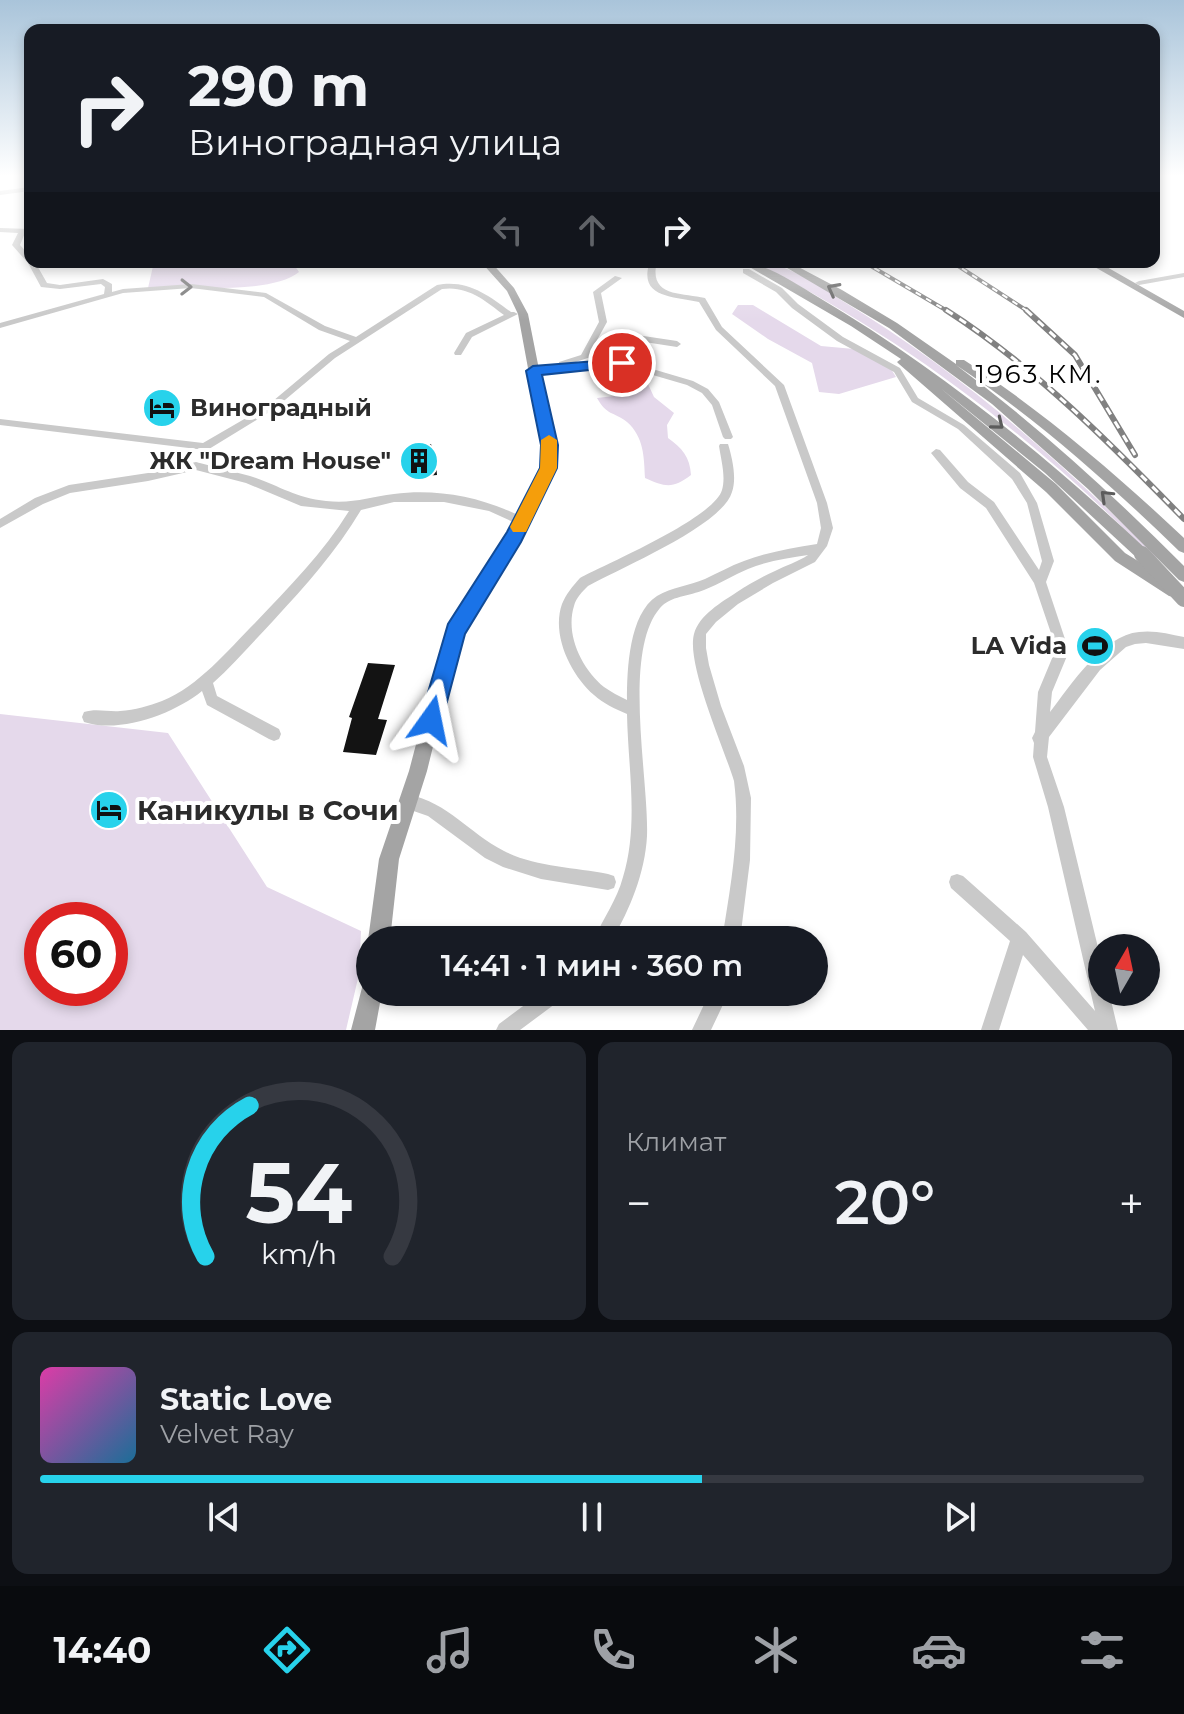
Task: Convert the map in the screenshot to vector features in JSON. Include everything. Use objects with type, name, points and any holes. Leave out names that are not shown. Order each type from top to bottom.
[{"type":"main road","points":[[381,926],[389,859],[455,631],[522,522],[548,468],[550,455],[538,371],[523,314],[511,290],[491,268]]},
{"type":"main road","points":[[750,268],[819,301],[922,365],[982,410],[1089,502],[1184,597]]},
{"type":"main road","points":[[793,268],[872,311],[1006,392],[1099,467],[1184,547]]},
{"type":"main road","points":[[1102,268],[1184,315]]},
{"type":"main road","points":[[1113,268],[1184,308]]},
{"type":"main road","points":[[819,301],[963,410],[1051,488],[1120,557],[1184,597]]},
{"type":"main road","points":[[872,311],[951,366],[1078,469],[1184,576]]},
{"type":"main road","points":[[363,1030],[368,1006]]},
{"type":"street","points":[[0,230],[24,231]]},
{"type":"street","points":[[24,234],[16,245],[24,255]]},
{"type":"street","points":[[34,268],[44,285],[60,287],[103,281],[109,286],[108,294]]},
{"type":"street","points":[[652,268],[650,279],[653,286],[661,292],[702,300],[719,328],[777,381],[822,503],[827,535],[811,558],[765,581],[714,614],[703,625],[700,635],[702,662],[744,799],[732,926]]},
{"type":"street","points":[[749,268],[840,339],[897,370],[915,400],[961,427],[1016,476],[1032,503],[1048,561],[1040,582]]},
{"type":"street","points":[[1139,283],[1184,275]]},
{"type":"street","points":[[583,358],[603,322],[596,293],[618,278]]},
{"type":"street","points":[[0,422],[200,448],[211,445],[270,408],[356,340],[445,285],[473,290],[509,315]]},
{"type":"street","points":[[0,326],[108,294],[141,288],[191,286],[266,295],[322,328],[356,340]]},
{"type":"street","points":[[458,353],[469,335],[509,315],[523,314]]},
{"type":"street","points":[[538,371],[637,338],[649,337],[677,344]]},
{"type":"street","points":[[538,371],[622,363],[690,383],[705,391],[716,404],[726,441],[728,485],[721,505],[685,529],[584,582],[571,595],[567,605],[569,643],[586,677],[599,691],[633,710]]},
{"type":"street","points":[[187,467],[200,448]]},
{"type":"street","points":[[936,453],[964,485],[990,505],[1040,582],[1047,601],[1061,650],[1045,692],[1040,757],[1056,807],[1109,1030]]},
{"type":"street","points":[[0,524],[39,501],[69,489],[148,477],[187,467],[212,468],[301,502],[357,506],[412,497],[464,500],[502,510],[522,522]]},
{"type":"street","points":[[89,717],[135,717],[168,705],[206,683],[314,572],[338,541],[357,506]]},
{"type":"street","points":[[610,926],[629,887],[639,836],[633,710],[638,643],[646,616],[661,599],[706,584],[745,565],[819,548]]},
{"type":"street","points":[[1039,739],[1089,676],[1121,643],[1143,637],[1184,643]]},
{"type":"street","points":[[206,683],[212,700],[274,734]]},
{"type":"street","points":[[407,802],[434,810],[485,850],[506,861],[608,882]]},
{"type":"street","points":[[957,882],[1020,938],[1100,1030]]},
{"type":"street","points":[[990,1030],[1020,938]]},
{"type":"street","points":[[505,1030],[538,1006]]},
{"type":"street","points":[[701,1030],[713,1006]]},
{"type":"shaded area","points":[[153,268],[296,268],[299,272],[286,279],[249,287],[148,288]]},
{"type":"shaded area","points":[[764,268],[782,268],[820,287],[885,328],[968,387],[1084,486],[1158,558],[1153,557],[1062,472],[965,393],[862,323]]},
{"type":"shaded area","points":[[738,305],[753,305],[821,346],[854,349],[891,369],[896,377],[839,394],[819,392],[812,363],[768,339],[732,314]]},
{"type":"shaded area","points":[[641,379],[647,382],[654,397],[674,413],[667,425],[668,438],[684,454],[691,475],[679,483],[664,485],[645,478],[642,448],[637,434],[627,422],[607,411],[597,398],[623,395],[632,381]]},
{"type":"shaded area","name":"Каникулы в Сочи","points":[[0,714],[168,733],[267,887],[356,929],[356,987],[346,1030],[0,1030]]},
{"type":"building","name":"ЖК \"Dream House\"","points":[[431,444],[434,454],[432,464],[436,464],[437,475],[413,477],[415,457],[410,447]]},
{"type":"building","points":[[368,663],[395,665],[378,719],[387,720],[376,755],[343,752],[352,718],[349,717]]},
{"type":"railway","points":[[874,268],[949,312]]},
{"type":"railway","points":[[961,268],[1026,310]]},
{"type":"railway","points":[[1026,310],[1075,355],[1135,455]]},
{"type":"railway","points":[[949,312],[1041,381],[1184,519]]},
{"type":"slow traffic","points":[[519,527],[548,468],[549,440]]},
{"type":"place","name":"Виноградный","points":[[162,408]]},
{"type":"place","name":"ЖК \"Dream House\"","points":[[419,461]]},
{"type":"place","name":"LA Vida","points":[[1095,646]]},
{"type":"place","name":"Каникулы в Сочи","points":[[109,810]]},
{"type":"district","name":"1963 КМ.","points":[[1039,374]]},
{"type":"route","points":[[431,720],[455,631],[514,537],[548,468],[550,445],[533,371],[622,363]]}]
